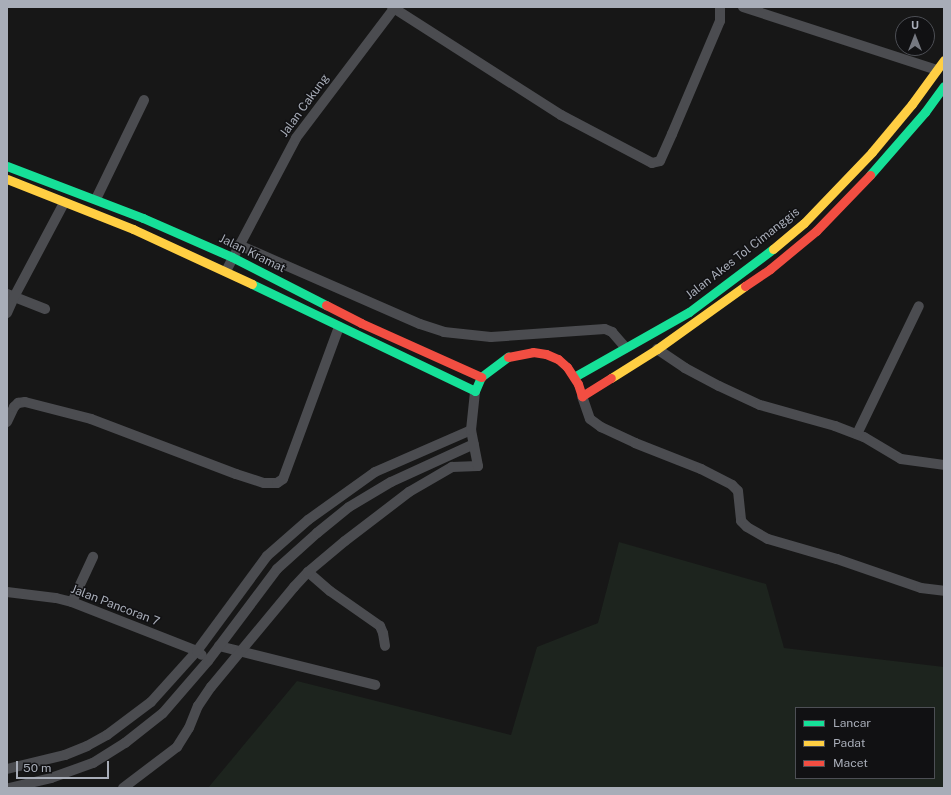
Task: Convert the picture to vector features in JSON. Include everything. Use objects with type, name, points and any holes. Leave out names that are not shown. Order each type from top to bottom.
[{"type":"main road","name":"Jalan Akes Tol Cimanggis","points":[[574,377],[689,312],[759,261],[804,223],[872,152],[912,104],[944,60]]},
{"type":"main road","name":"Jalan Akes Tol Cimanggis","points":[[582,396],[657,350],[770,269],[816,231],[878,167],[925,112],[944,86]]},
{"type":"main road","points":[[912,104],[925,112]]},
{"type":"main road","name":"Jalan Kramat","points":[[7,166],[21,173],[96,199],[232,257],[361,323],[481,377]]},
{"type":"main road","points":[[7,179],[64,203],[133,229],[226,271],[339,327],[476,391],[481,377],[496,364],[507,357],[533,352],[546,354],[558,359],[567,367],[574,377],[582,396]]},
{"type":"street","points":[[394,7],[561,115],[652,163],[660,161],[672,134],[720,21],[720,7]]},
{"type":"street","name":"Jalan Cakung","points":[[226,271],[232,257],[296,138],[394,7]]},
{"type":"street","points":[[742,7],[937,70]]},
{"type":"street","points":[[96,199],[144,100]]},
{"type":"street","points":[[7,313],[10,296],[64,203]]},
{"type":"street","points":[[239,245],[420,324],[444,332],[491,337],[605,329],[612,332],[626,348]]},
{"type":"street","points":[[10,296],[45,309]]},
{"type":"street","points":[[857,434],[918,306]]},
{"type":"street","points":[[7,422],[14,407],[18,403],[25,402],[91,419],[236,474],[264,483],[277,483],[283,479],[339,327]]},
{"type":"street","points":[[657,350],[685,368],[760,405],[857,434],[901,459],[944,464]]},
{"type":"street","points":[[123,788],[177,747],[189,728],[198,706],[242,650],[308,572],[350,537],[409,492],[452,467],[478,466],[471,430],[476,391]]},
{"type":"street","points":[[582,396],[590,419],[601,427],[634,443],[701,469],[732,485],[738,491],[741,521],[747,527],[768,539],[921,588],[944,590]]},
{"type":"street","points":[[7,769],[65,755],[87,746],[107,735],[151,702],[198,651],[267,556],[308,520],[375,472],[471,430]]},
{"type":"street","points":[[9,788],[51,778],[93,763],[125,743],[163,713],[208,661],[277,569],[317,533],[349,507],[391,482],[474,444]]},
{"type":"street","points":[[72,602],[92,557]]},
{"type":"street","points":[[308,572],[330,591],[380,626],[383,632],[384,646]]},
{"type":"street","name":"Jalan Pancoran 7","points":[[7,592],[56,598],[72,602],[198,651],[208,661]]},
{"type":"street","points":[[219,646],[242,650],[375,685]]},
{"type":"shaded area","points":[[619,542],[766,584],[784,648],[944,667],[944,788],[208,788],[297,681],[511,735],[537,647],[598,623]]},
{"type":"traffic: fast","points":[[870,175],[925,112],[944,86]]},
{"type":"traffic: fast","points":[[7,166],[143,218],[232,257],[326,305]]},
{"type":"traffic: fast","points":[[574,377],[689,312],[773,249]]},
{"type":"traffic: fast","points":[[252,284],[475,391],[481,377],[508,357]]},
{"type":"traffic: slow","points":[[773,249],[804,223],[872,152],[912,104],[944,60]]},
{"type":"traffic: slow","points":[[7,179],[133,229],[252,284]]},
{"type":"traffic: slow","points":[[611,378],[657,349],[745,286]]},
{"type":"traffic: jam","points":[[745,286],[770,269],[816,231],[870,175]]},
{"type":"traffic: jam","points":[[326,305],[361,323],[481,377]]},
{"type":"traffic: jam","points":[[508,357],[533,352],[546,354],[558,359],[567,367],[578,384],[582,396],[611,378]]}]
